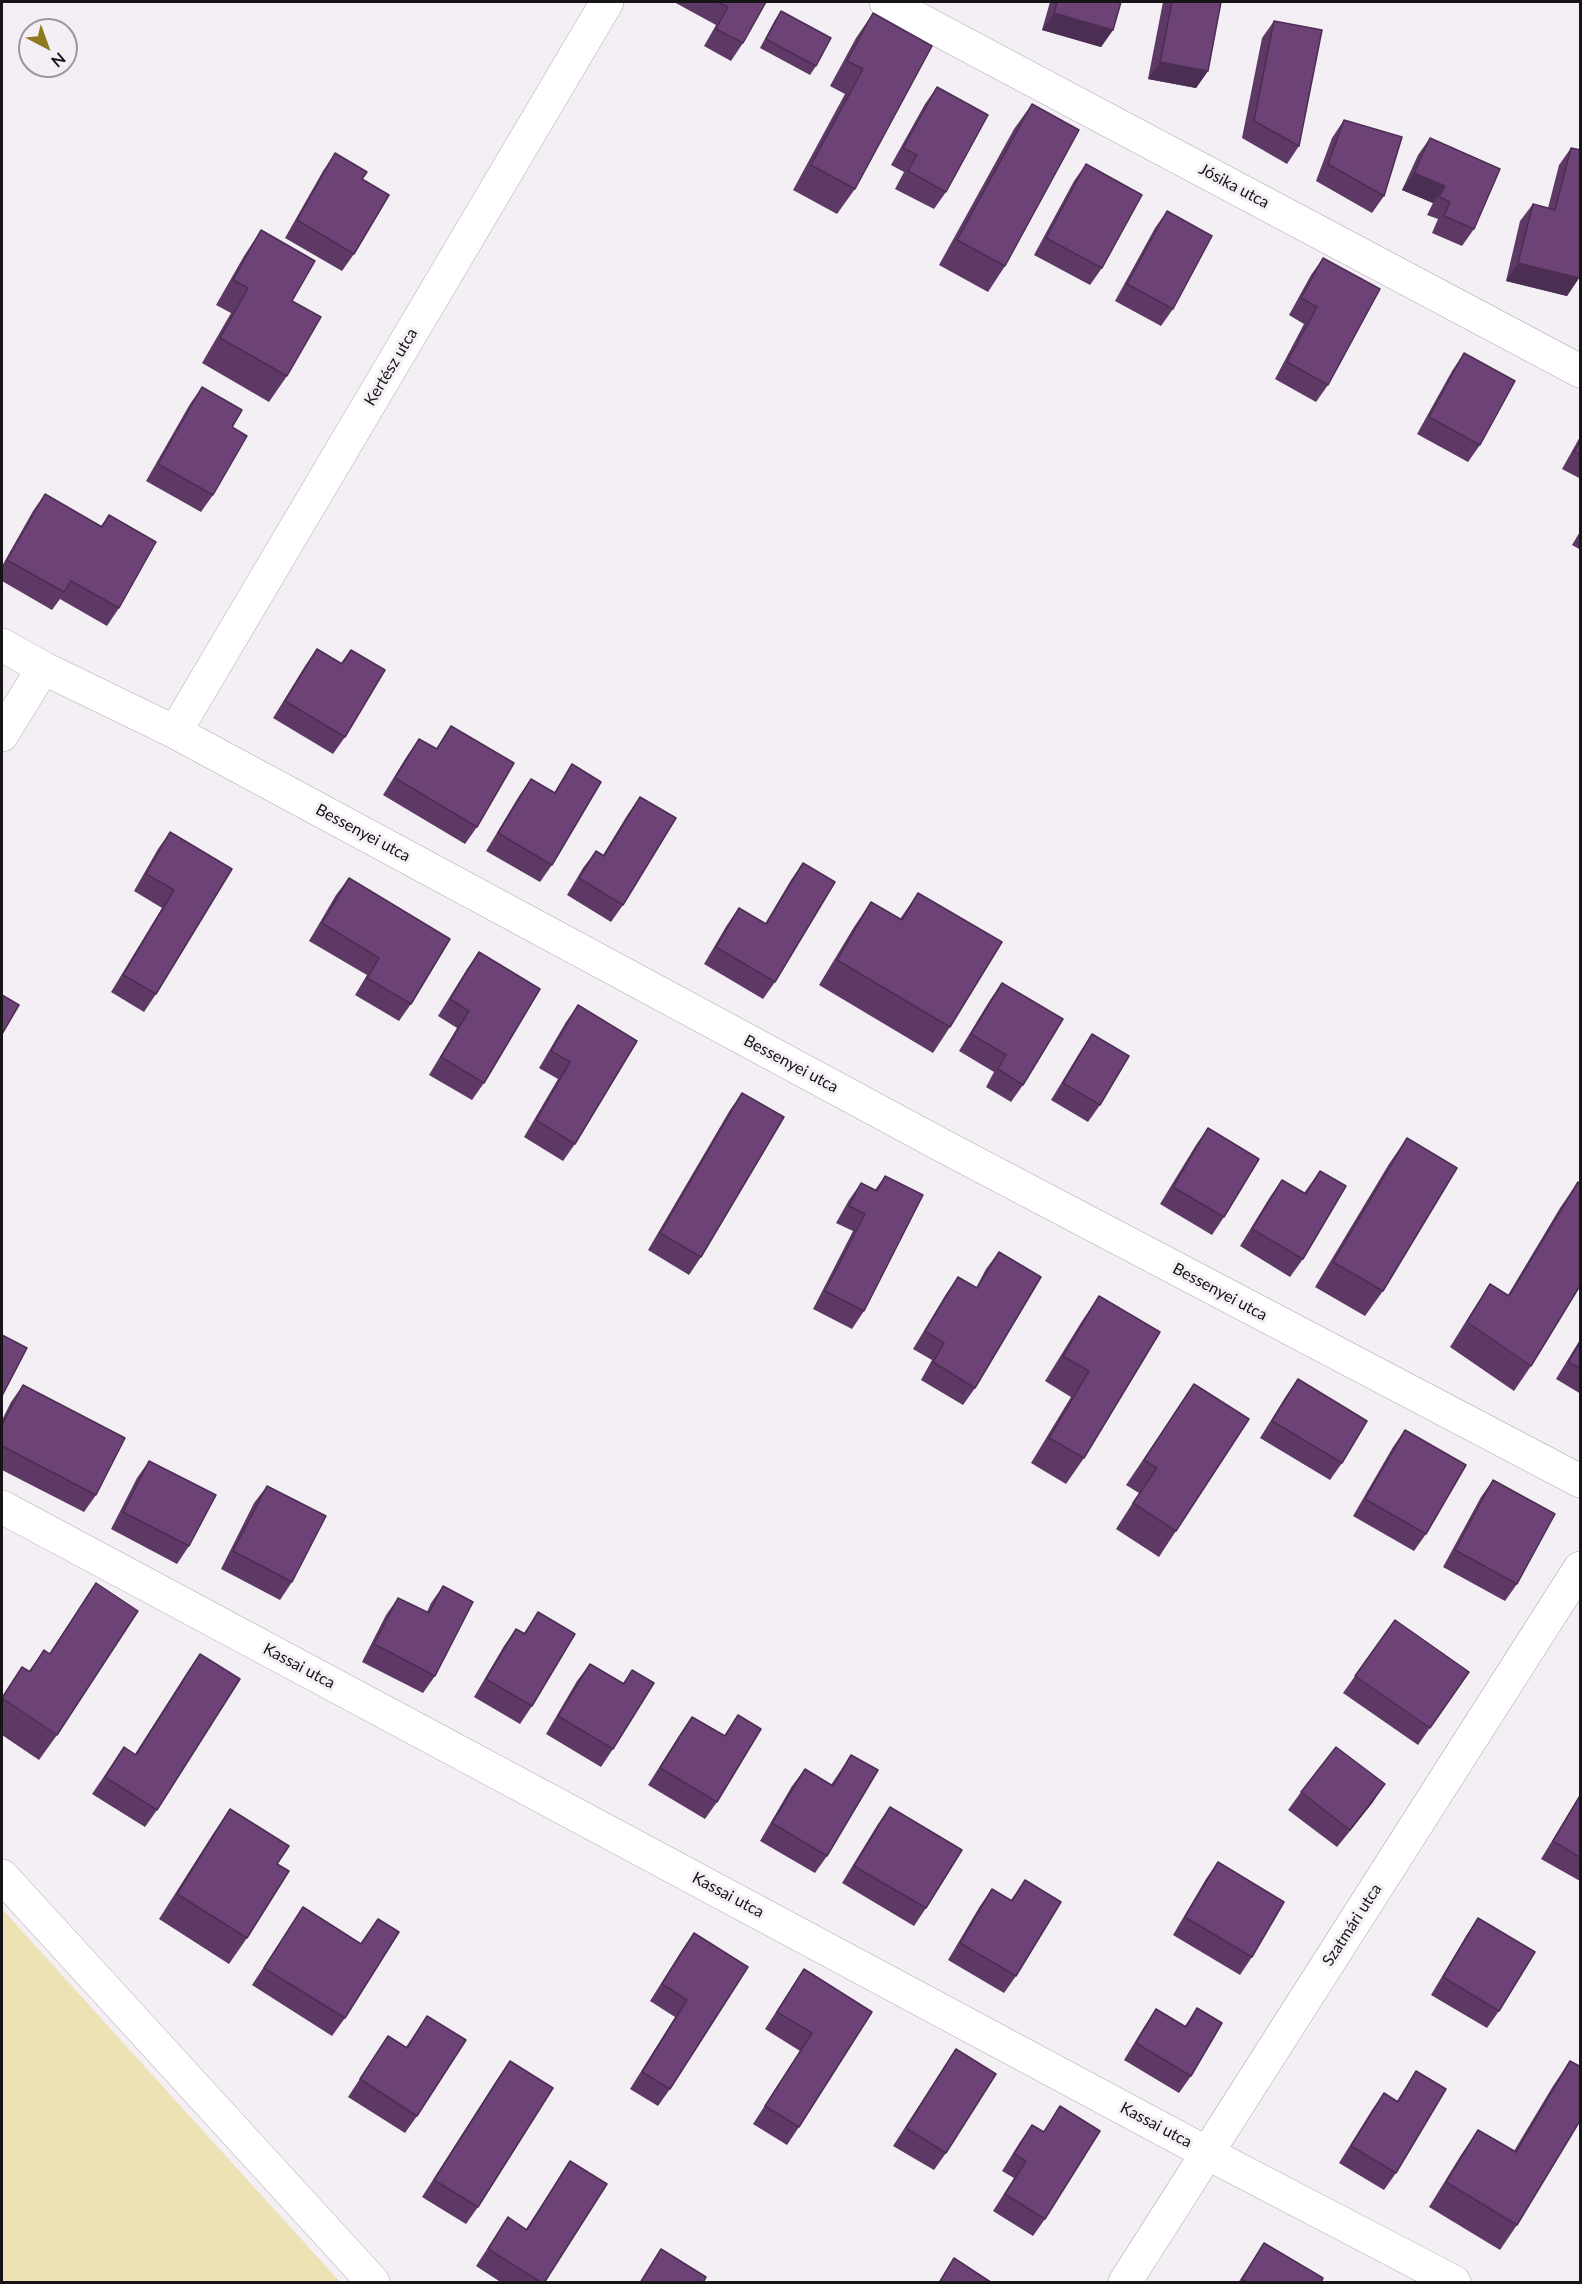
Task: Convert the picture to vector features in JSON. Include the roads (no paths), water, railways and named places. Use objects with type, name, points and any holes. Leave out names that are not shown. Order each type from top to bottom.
[{"type":"street","name":"Kertész utca","points":[[175,732],[607,2]]},
{"type":"street","name":"Jósika utca","points":[[886,2],[1581,371]]},
{"type":"street","name":"Bessenyei utca","points":[[2,645],[43,668],[175,732],[945,1147],[1581,1482]]},
{"type":"street","points":[[2,735],[43,668]]},
{"type":"street","name":"Kassai utca","points":[[2,1507],[1454,2283]]},
{"type":"street","name":"Szatmári utca","points":[[1125,2283],[1581,1568]]},
{"type":"street","points":[[2,1876],[373,2283]]}]
